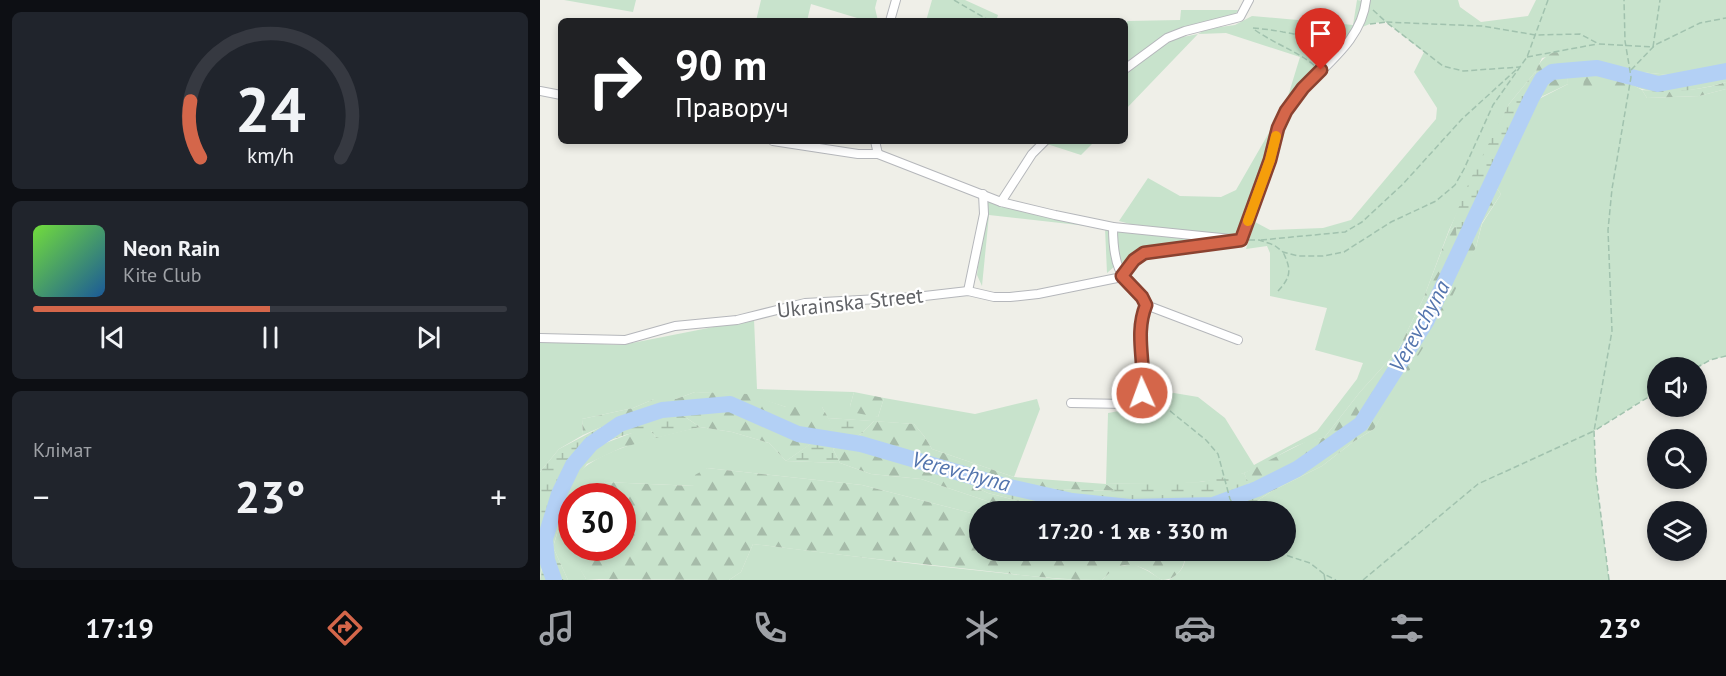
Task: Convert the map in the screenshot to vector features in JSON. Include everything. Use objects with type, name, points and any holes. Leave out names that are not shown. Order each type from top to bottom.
[{"type":"street","points":[[891,18],[896,0]]},
{"type":"street","points":[[1128,67],[1167,38],[1240,17],[1249,0]]},
{"type":"street","points":[[1241,240],[1270,160],[1278,128],[1286,111],[1303,88],[1349,42],[1368,3]]},
{"type":"street","points":[[540,91],[558,94]]},
{"type":"street","points":[[793,144],[858,154],[878,154],[1001,202],[1113,227],[1241,240]]},
{"type":"street","points":[[876,144],[878,154]]},
{"type":"street","points":[[1001,202],[1032,154],[1042,144]]},
{"type":"street","points":[[968,291],[984,214],[983,194]]},
{"type":"street","points":[[1113,227],[1117,265],[1122,276],[1142,297],[1146,305],[1238,340]]},
{"type":"street","points":[[1122,276],[1134,260],[1144,253],[1241,240]]},
{"type":"street","name":"Ukrainska Street","points":[[540,338],[625,340],[675,326],[737,320],[805,303],[916,297],[968,291],[994,297],[1010,297],[1038,294],[1122,276]]},
{"type":"street","points":[[1071,403],[1133,403],[1137,400],[1143,388],[1139,336],[1146,305]]},
{"type":"path","points":[[954,0],[985,18]]},
{"type":"path","points":[[1259,240],[1274,245],[1283,252],[1306,256],[1344,252],[1391,222],[1436,201],[1455,185],[1493,105],[1527,57],[1548,0]]},
{"type":"path","points":[[1609,580],[1596,476],[1594,431],[1612,331],[1608,231],[1612,188],[1630,71],[1624,0]]},
{"type":"path","points":[[1653,47],[1660,0]]},
{"type":"path","points":[[1368,3],[1376,14],[1443,66],[1463,71],[1520,67]]},
{"type":"path","points":[[1240,17],[1271,41],[1300,54],[1321,70]]},
{"type":"path","points":[[1630,71],[1653,47],[1700,23],[1726,18]]},
{"type":"path","points":[[1253,28],[1316,40],[1329,40],[1372,23],[1482,26],[1536,35],[1580,34],[1599,44]]},
{"type":"path","points":[[1527,57],[1599,44],[1653,47]]},
{"type":"path","points":[[1241,240],[1345,232],[1362,222],[1403,184],[1462,119],[1520,67]]},
{"type":"path","points":[[1278,291],[1289,276],[1289,266],[1283,252]]},
{"type":"path","points":[[1707,362],[1726,356]]},
{"type":"path","points":[[1143,388],[1159,404],[1206,440],[1218,454],[1231,501]]},
{"type":"path","points":[[1363,580],[1478,484],[1594,431],[1647,398]]},
{"type":"path","points":[[1296,558],[1310,563],[1336,580]]},
{"type":"path","points":[[1324,574],[1325,580]]},
{"type":"green space","points":[[564,0],[636,0],[633,12]]},
{"type":"green space","points":[[761,0],[877,0],[875,8],[877,18],[857,18],[811,4],[808,18],[757,18]]},
{"type":"green space","points":[[932,0],[965,0],[998,15],[997,18],[927,18]]},
{"type":"green space","points":[[1357,0],[1363,1],[1355,25],[1346,39],[1285,106],[1300,57],[1226,33],[1198,34],[1206,29],[1235,25],[1252,16],[1353,25]]},
{"type":"green space","points":[[1369,0],[1458,0],[1460,7],[1481,22],[1528,16],[1536,0],[1726,0],[1726,65],[1670,75],[1630,71],[1629,83],[1642,90],[1647,98],[1699,96],[1726,89],[1726,356],[1707,362],[1707,357],[1647,357],[1647,397],[1594,431],[1596,476],[1609,580],[1169,580],[1182,568],[1185,561],[1296,561],[1296,501],[1257,501],[1322,466],[1374,429],[1476,247],[1482,224],[1501,194],[1495,186],[1535,101],[1568,84],[1566,53],[1542,58],[1536,71],[1509,104],[1449,230],[1424,297],[1398,350],[1360,392],[1324,438],[1303,443],[1254,469],[1229,477],[1195,482],[1106,484],[1108,413],[1138,404],[1150,389],[1198,397],[1225,418],[1254,465],[1317,431],[1357,379],[1363,363],[1315,350],[1327,308],[1270,296],[1270,253],[1267,246],[1246,249],[1255,222],[1270,230],[1323,228],[1351,220],[1436,119],[1437,108],[1414,72],[1424,52],[1386,22],[1372,23],[1360,28],[1366,17]]},
{"type":"green space","points":[[1181,10],[1238,10],[1236,14],[1166,34],[1128,64],[1128,21],[1180,20]]},
{"type":"green space","points":[[1198,34],[1128,107],[1128,71],[1168,40]]},
{"type":"green space","points":[[1554,52],[1567,53],[1568,84],[1543,96],[1532,89],[1535,76],[1540,63]]},
{"type":"green space","points":[[1726,65],[1726,82],[1707,87],[1661,92],[1638,88],[1629,83],[1630,71],[1670,75]]},
{"type":"green space","points":[[1536,71],[1532,88],[1543,96],[1535,101],[1495,186],[1457,244],[1456,226],[1449,231],[1470,180],[1509,104]]},
{"type":"green space","points":[[1585,73],[1629,83],[1627,88],[1583,87]]},
{"type":"green space","points":[[1726,82],[1726,89],[1699,96],[1647,98],[1642,90],[1684,90]]},
{"type":"green space","points":[[1274,124],[1266,163],[1241,237],[1119,221],[1148,178],[1180,196],[1221,197],[1236,190]]},
{"type":"green space","points":[[1047,144],[1092,144],[1081,155]]},
{"type":"green space","points":[[1495,186],[1501,194],[1482,223],[1476,247],[1444,313],[1374,429],[1322,466],[1272,491],[1248,483],[1244,473],[1309,440],[1324,438],[1360,392],[1398,350],[1424,297],[1449,231],[1456,226],[1458,243]]},
{"type":"green space","points":[[986,199],[1106,228],[1110,230],[1115,266],[1107,273],[1105,228],[989,215],[982,286],[977,275]]},
{"type":"green space","points":[[1114,229],[1228,241],[1146,250],[1123,272]]},
{"type":"green space","points":[[754,319],[757,389],[854,392],[850,406],[878,417],[884,398],[975,414],[1037,399],[1040,409],[1014,477],[932,449],[914,424],[828,418],[822,407],[786,407],[748,395],[695,392],[676,399],[654,399],[633,408],[582,419],[583,435],[559,449],[540,472],[540,341],[622,345]]},
{"type":"green space","points":[[695,392],[748,394],[786,407],[822,407],[834,428],[786,461],[769,443],[732,432],[700,427],[676,411],[641,414],[583,435],[582,419],[633,408],[654,399],[676,399]]},
{"type":"green space","points":[[854,392],[884,398],[878,417],[856,413],[850,406]]},
{"type":"green space","points":[[676,411],[700,427],[656,438],[651,431],[629,434],[607,442],[566,463],[540,536],[540,472],[559,449],[599,428],[641,414]]},
{"type":"green space","points":[[828,418],[874,421],[861,434],[833,449],[840,463],[786,461],[833,428]]},
{"type":"green space","points":[[874,421],[914,424],[932,449],[1014,477],[1106,484],[1116,491],[1029,488],[958,468],[947,474],[988,493],[1019,501],[987,501],[921,479],[871,474],[840,463],[833,449],[861,434]]},
{"type":"green space","points":[[700,427],[732,432],[769,443],[786,461],[840,463],[871,474],[921,479],[987,501],[969,501],[969,512],[862,485],[707,468],[695,486],[605,482],[572,483],[579,472],[592,462],[609,453]]},
{"type":"green space","points":[[637,431],[651,431],[656,438],[621,448],[587,464],[572,483],[559,483],[566,463],[603,444]]},
{"type":"green space","points":[[707,468],[862,485],[969,512],[969,561],[1185,561],[1178,574],[1169,579],[1163,580],[1140,567],[1127,565],[1112,571],[1102,580],[1085,580],[1019,575],[753,544],[741,572],[729,580],[586,579],[575,561],[636,561],[636,483],[694,486],[695,475]]},
{"type":"green space","points":[[958,468],[1029,488],[1115,491],[1106,484],[1201,482],[1244,473],[1249,484],[1272,491],[1257,501],[1019,501],[988,493],[946,474]]},
{"type":"green space","points":[[558,485],[558,530],[553,547],[544,555],[540,576],[540,536]]},
{"type":"green space","points":[[558,529],[558,558],[553,547]]},
{"type":"green space","points":[[753,544],[916,564],[1087,580],[729,580],[741,572]]},
{"type":"green space","points":[[553,547],[568,580],[540,580],[544,555]]},
{"type":"green space","points":[[559,561],[576,561],[586,579],[599,580],[568,580]]},
{"type":"green space","points":[[1133,564],[1162,580],[1102,580],[1115,567]]},
{"type":"waterway","name":"Verevchyna","points":[[554,580],[547,560],[545,539],[559,494],[573,465],[591,444],[620,424],[662,410],[730,404],[798,434],[861,444],[1001,485],[1072,501],[1130,507],[1213,505],[1257,489],[1297,469],[1361,424],[1426,322],[1542,79],[1552,72],[1597,68],[1658,84],[1726,71]]},
{"type":"slow traffic","points":[[1248,221],[1270,160],[1276,136]]},
{"type":"route","points":[[1142,393],[1139,336],[1146,305],[1142,297],[1122,276],[1134,260],[1144,253],[1241,240],[1270,160],[1278,128],[1286,111],[1303,88],[1321,70]]}]
